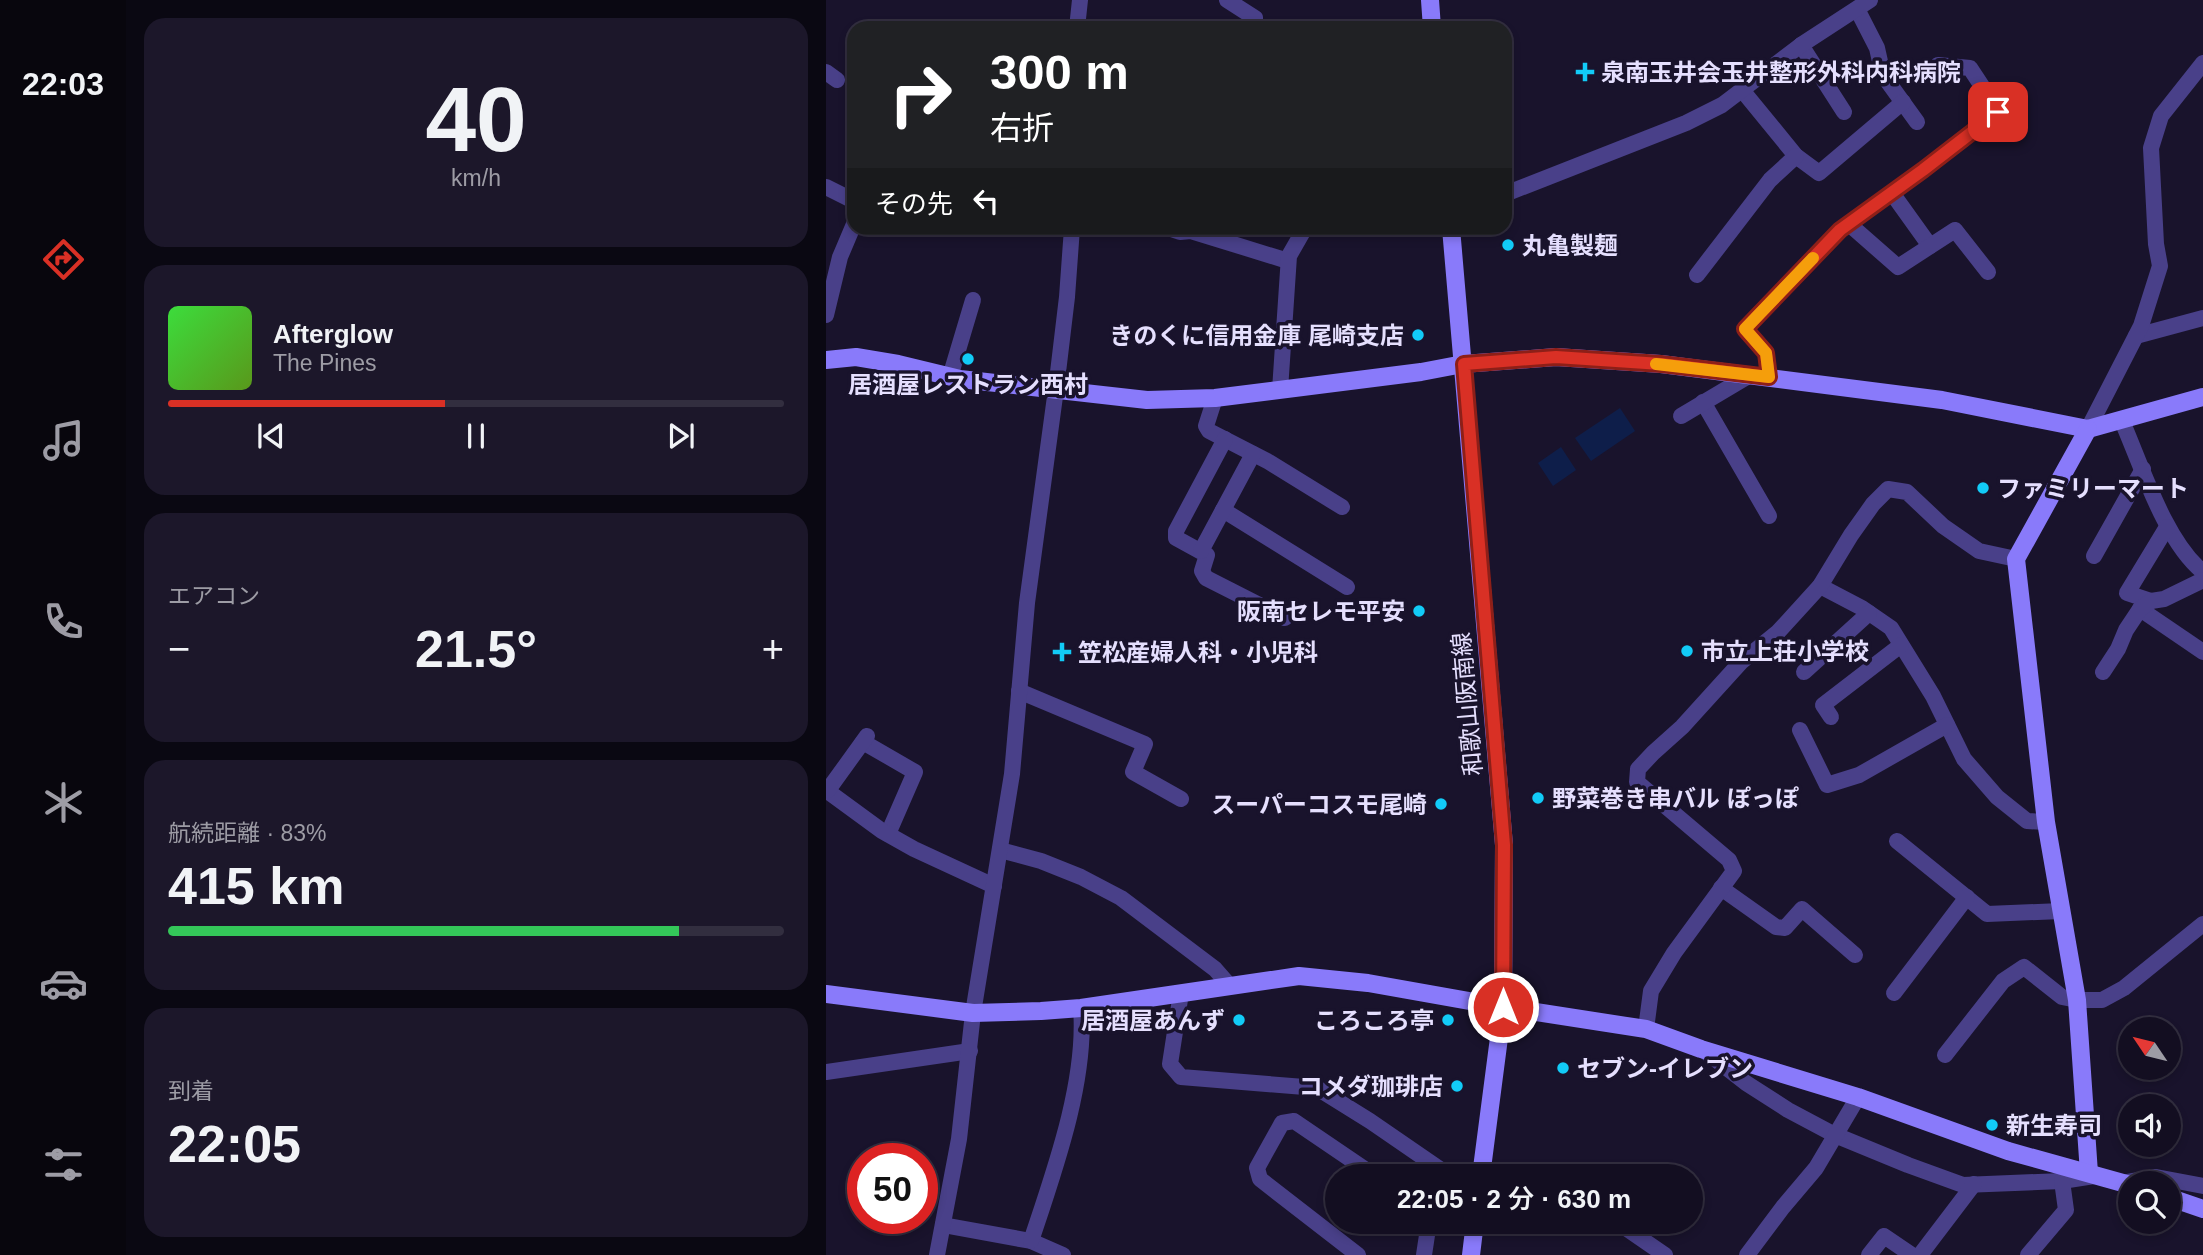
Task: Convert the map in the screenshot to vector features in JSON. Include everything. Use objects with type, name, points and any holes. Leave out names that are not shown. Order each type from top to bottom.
[{"type":"street","points":[[1078,21],[1080,0]]},
{"type":"street","points":[[1227,0],[1255,18],[1254,21]]},
{"type":"street","points":[[1430,0],[1432,21]]},
{"type":"street","points":[[1512,191],[1686,123],[1722,105],[1801,45],[1863,4],[1883,75],[1917,122]]},
{"type":"street","points":[[1801,45],[1844,112]]},
{"type":"street","points":[[2094,1174],[2077,1000],[2046,822],[2016,559],[2136,335],[2160,266],[2156,244],[2151,148],[2161,116],[2203,63]]},
{"type":"street","points":[[1769,377],[1766,353],[1745,329],[1840,230],[1998,112],[1970,68],[1938,65]]},
{"type":"street","points":[[1742,90],[1796,156],[1819,173],[1903,102]]},
{"type":"street","points":[[1697,275],[1770,180],[1796,156]]},
{"type":"street","points":[[826,187],[847,198]]},
{"type":"street","points":[[1892,193],[1930,246]]},
{"type":"street","points":[[1849,223],[1898,267],[1955,230],[1988,272]]},
{"type":"street","points":[[826,315],[840,257],[849,235]]},
{"type":"street","points":[[937,1255],[959,1139],[973,1013],[1013,774],[1027,603],[1056,389],[1071,235]]},
{"type":"street","points":[[1204,235],[1288,261]]},
{"type":"street","points":[[1280,390],[1288,261],[1301,235]]},
{"type":"street","name":"和歌山阪南線","points":[[1452,235],[1504,845],[1503,1007],[1483,1164]]},
{"type":"street","points":[[950,377],[973,300]]},
{"type":"street","points":[[2136,335],[2203,318]]},
{"type":"street","points":[[826,360],[856,357],[950,377],[1147,400],[1215,398],[1421,372],[1464,364],[1556,357],[1661,364],[1942,400],[2088,429],[2203,397]]},
{"type":"street","points":[[1681,415],[1750,375]]},
{"type":"street","points":[[1215,398],[1207,428],[1342,506]]},
{"type":"street","points":[[1703,402],[1769,516]]},
{"type":"street","points":[[2122,421],[2167,527],[2193,564],[2203,572]]},
{"type":"street","points":[[1225,439],[1175,534],[1177,540],[1208,557],[1202,571],[1204,576],[1285,618]]},
{"type":"street","points":[[1201,551],[1253,454]]},
{"type":"street","points":[[2094,556],[2143,469]]},
{"type":"street","points":[[1646,1029],[1651,991],[1674,953],[1734,870],[1729,860],[1637,782],[1638,769],[1682,727],[1741,662],[1778,632],[1820,586],[1851,535],[1873,504],[1888,489],[1907,492],[1943,526],[1979,551],[2016,559]]},
{"type":"street","points":[[1223,510],[1347,587]]},
{"type":"street","points":[[2167,527],[2127,593],[2146,605],[2203,652]]},
{"type":"street","points":[[2103,672],[2118,649],[2126,630],[2146,605],[2203,580]]},
{"type":"street","points":[[1820,586],[1891,628],[1933,696],[1964,759],[1997,797],[2027,821],[2046,822]]},
{"type":"street","points":[[1804,672],[1869,613]]},
{"type":"street","points":[[1831,717],[1823,705],[1901,645]]},
{"type":"street","points":[[1019,691],[1144,744],[1133,772],[1181,799]]},
{"type":"street","points":[[1800,730],[1827,785],[1859,775],[1947,725]]},
{"type":"street","points":[[888,834],[915,772],[865,739],[827,790],[888,834],[914,849],[994,886]]},
{"type":"street","points":[[1897,841],[1987,914],[2061,911]]},
{"type":"street","points":[[1000,850],[1041,861],[1081,877],[1121,898],[1215,969],[1229,985]]},
{"type":"street","points":[[1721,888],[1776,927],[1785,928],[1802,909],[1855,955]]},
{"type":"street","points":[[1894,993],[1966,897]]},
{"type":"street","points":[[1945,1055],[2003,981],[2024,967],[2062,998],[2102,1000],[2124,988],[2203,924]]},
{"type":"street","points":[[826,994],[973,1013],[1041,1012],[1299,976],[1368,983],[1646,1029],[1858,1097],[2008,1151],[2118,1182]]},
{"type":"street","points":[[1181,993],[1170,1064],[1181,1077],[1317,1088],[1433,1164]]},
{"type":"street","points":[[1031,1241],[1055,1170],[1075,1086],[1080,1060],[1081,1007]]},
{"type":"street","points":[[1702,1049],[1787,1110],[1835,1135],[1963,1185],[2062,1181],[2094,1174]]},
{"type":"street","points":[[826,1072],[970,1051]]},
{"type":"street","points":[[1747,1255],[1816,1168],[1858,1097]]},
{"type":"street","points":[[1325,1229],[1260,1179],[1257,1168],[1282,1123],[1294,1121],[1357,1164]]},
{"type":"street","points":[[2030,1254],[2066,1210],[2062,1181]]},
{"type":"street","points":[[2181,1182],[2203,1186]]},
{"type":"street","points":[[1920,1255],[1974,1184]]},
{"type":"street","points":[[2181,1202],[2203,1209]]},
{"type":"street","points":[[943,1224],[1031,1241],[1063,1255]]},
{"type":"street","points":[[1331,1234],[1358,1255]]},
{"type":"street","points":[[1424,1255],[1427,1234]]},
{"type":"street","points":[[1471,1255],[1474,1234]]},
{"type":"street","points":[[1634,1234],[1665,1255]]},
{"type":"street","points":[[1869,1255],[1884,1236],[1912,1255]]},
{"type":"water","points":[[1620,408],[1635,431],[1591,461],[1575,438]]},
{"type":"water","points":[[1561,447],[1576,470],[1553,486],[1538,463]]},
{"type":"slow traffic","points":[[1656,364],[1769,377],[1766,353],[1745,329],[1813,258]]},
{"type":"place","name":"泉南玉井会玉井整形外科内科病院","points":[[1585,72]]},
{"type":"place","name":"丸亀製麺","points":[[1508,245]]},
{"type":"place","name":"きのくに信用金庫 尾崎支店","points":[[1418,335]]},
{"type":"place","name":"居酒屋レストラン西村","points":[[968,359]]},
{"type":"place","name":"ファミリーマート","points":[[1983,488]]},
{"type":"place","name":"阪南セレモ平安","points":[[1419,611]]},
{"type":"place","name":"市立上荘小学校","points":[[1687,651]]},
{"type":"place","name":"笠松産婦人科・小児科","points":[[1062,652]]},
{"type":"place","name":"野菜巻き串バル ぽっぽ","points":[[1538,798]]},
{"type":"place","name":"スーパーコスモ尾崎","points":[[1441,804]]},
{"type":"place","name":"居酒屋あんず","points":[[1239,1020]]},
{"type":"place","name":"ころころ亭","points":[[1448,1020]]},
{"type":"place","name":"セブン-イレブン","points":[[1563,1068]]},
{"type":"place","name":"コメダ珈琲店","points":[[1457,1086]]},
{"type":"place","name":"新生寿司","points":[[1992,1125]]},
{"type":"route","points":[[1503,1007],[1504,845],[1464,364],[1556,357],[1661,364],[1769,377],[1766,353],[1745,329],[1840,230],[1998,112]]}]
